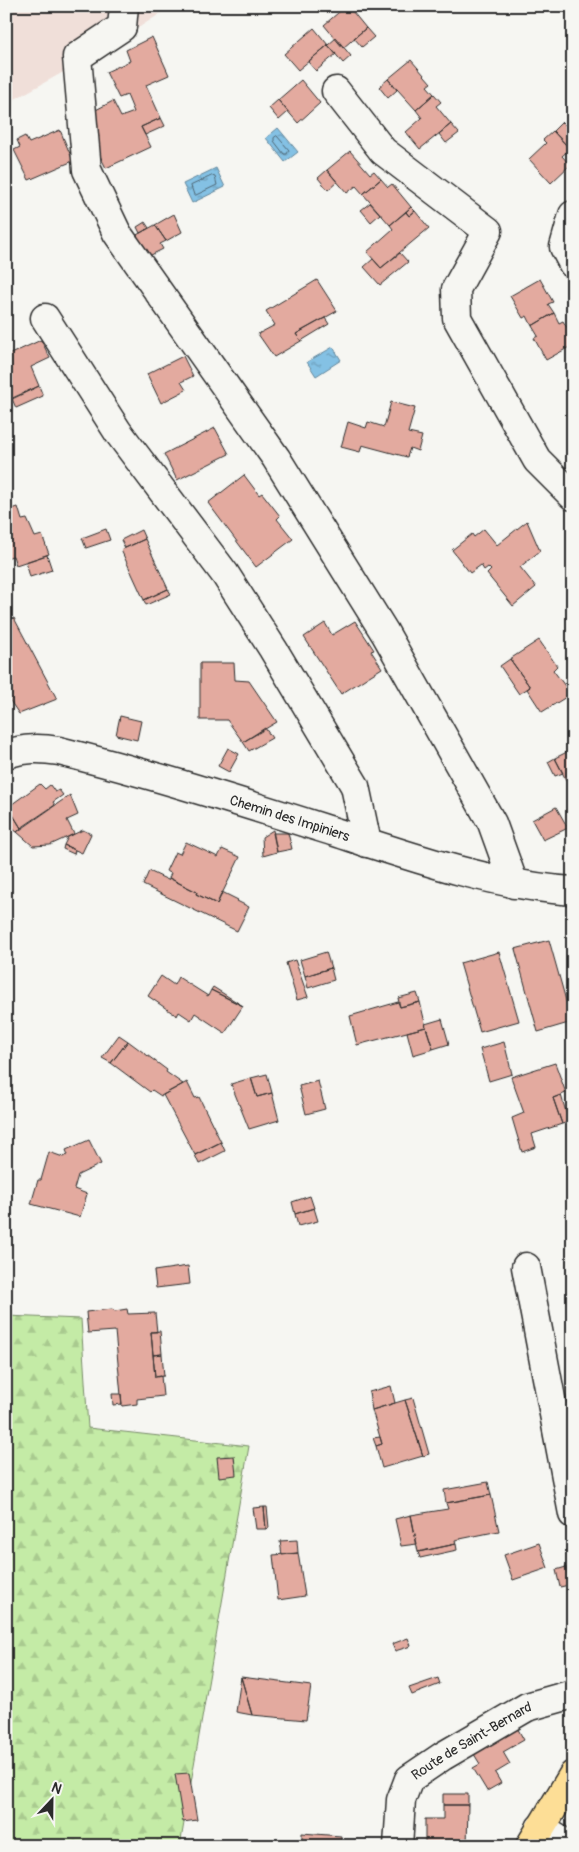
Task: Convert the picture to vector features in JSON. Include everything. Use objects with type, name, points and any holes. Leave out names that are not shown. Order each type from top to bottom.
[{"type":"main road","points":[[535,1837],[573,1775]]},
{"type":"street","points":[[124,6],[122,27],[77,57],[87,170],[117,233],[276,458],[385,632],[492,823],[514,884]]},
{"type":"street","points":[[336,91],[383,151],[488,230],[456,289],[457,318],[537,460],[573,496]]},
{"type":"street","points":[[573,215],[564,247],[573,264]]},
{"type":"street","points":[[45,318],[118,432],[225,574],[273,649],[355,786],[367,842]]},
{"type":"street","name":"Chemin des Impiniers","points":[[11,745],[90,759],[514,884],[573,890]]},
{"type":"street","points":[[526,1267],[573,1514]]},
{"type":"street","name":"Route de Saint-Bernard","points":[[398,1846],[401,1800],[408,1779],[443,1756],[527,1707],[573,1694]]},
{"type":"street","points":[[535,1837],[570,1846]]},
{"type":"shaded area","points":[[6,6],[172,6],[112,45],[6,104]]},
{"type":"green space","points":[[6,1316],[81,1319],[88,1428],[249,1446],[180,1846],[106,1846],[31,1841],[30,1846],[6,1846]]},
{"type":"water","points":[[278,128],[298,152],[285,162],[266,138]]},
{"type":"water","points":[[216,168],[225,187],[192,203],[183,184]]},
{"type":"water","points":[[333,347],[341,360],[316,376],[307,362]]},
{"type":"building","points":[[346,6],[366,28],[343,48],[324,25]]},
{"type":"building","points":[[314,28],[328,45],[298,70],[284,54]]},
{"type":"building","points":[[366,28],[374,37],[362,47],[354,38]]},
{"type":"building","points":[[152,37],[169,75],[146,85],[161,118],[141,127],[151,147],[106,168],[92,140],[99,137],[90,113],[113,101],[121,117],[134,112],[127,95],[119,98],[106,72],[130,61],[126,50]]},
{"type":"building","points":[[336,38],[351,56],[343,63],[328,45]]},
{"type":"building","points":[[328,45],[336,54],[316,71],[308,62]]},
{"type":"building","points":[[411,60],[431,83],[427,86],[434,94],[416,110],[388,79]]},
{"type":"building","points":[[388,79],[397,90],[388,98],[379,87]]},
{"type":"building","points":[[301,80],[320,103],[298,123],[278,100]]},
{"type":"building","points":[[434,94],[441,102],[436,106],[451,124],[420,149],[406,132],[422,118],[416,110]]},
{"type":"building","points":[[278,100],[288,112],[279,120],[269,108]]},
{"type":"building","points":[[573,117],[573,146],[570,149],[553,131],[562,122],[565,125]]},
{"type":"building","points":[[161,118],[165,126],[145,135],[141,127]]},
{"type":"building","points":[[451,124],[459,133],[446,143],[439,134]]},
{"type":"building","points":[[60,130],[73,161],[29,180],[14,150],[20,147],[17,140],[25,136],[29,143]]},
{"type":"building","points":[[553,131],[570,149],[562,156],[570,165],[551,183],[529,159],[546,143],[543,140]]},
{"type":"building","points":[[350,151],[370,174],[374,171],[381,179],[363,194],[356,186],[347,193],[327,170]]},
{"type":"building","points":[[327,170],[337,182],[328,190],[318,178]]},
{"type":"building","points":[[381,179],[388,187],[392,184],[411,207],[390,225],[363,194]]},
{"type":"building","points":[[370,203],[380,214],[371,222],[361,210]]},
{"type":"building","points":[[411,207],[415,211],[409,216],[406,212]]},
{"type":"building","points":[[415,211],[429,228],[381,268],[367,252],[393,229],[390,225],[406,212],[409,216]]},
{"type":"building","points":[[174,214],[182,232],[166,241],[155,225]]},
{"type":"building","points":[[145,222],[149,228],[140,233],[137,227]]},
{"type":"building","points":[[155,225],[166,241],[160,244],[163,249],[145,258],[133,237]]},
{"type":"building","points":[[400,253],[408,262],[380,285],[364,267],[373,259],[381,268]]},
{"type":"building","points":[[540,279],[553,302],[548,304],[554,313],[532,326],[527,316],[523,318],[510,296]]},
{"type":"building","points":[[317,280],[337,311],[296,334],[301,341],[274,357],[258,334],[275,325],[266,311]]},
{"type":"building","points":[[554,313],[559,323],[563,321],[573,337],[573,345],[546,360],[534,338],[538,336],[532,326]]},
{"type":"building","points":[[325,318],[329,324],[301,341],[296,334]]},
{"type":"building","points":[[41,340],[50,358],[31,367],[39,386],[6,401],[6,356]]},
{"type":"building","points":[[183,356],[193,376],[181,382],[186,390],[161,403],[147,374]]},
{"type":"building","points":[[39,386],[43,396],[16,408],[12,399]]},
{"type":"building","points":[[573,392],[573,405],[567,395]]},
{"type":"building","points":[[391,402],[415,408],[408,433],[422,436],[418,451],[410,448],[407,457],[362,445],[360,452],[341,447],[348,422],[366,428],[368,422],[384,427]]},
{"type":"building","points":[[215,428],[229,454],[177,480],[164,454]]},
{"type":"building","points":[[244,475],[259,495],[262,493],[280,516],[277,519],[293,539],[256,567],[208,503]]},
{"type":"building","points":[[18,507],[22,520],[27,519],[35,537],[42,535],[49,554],[16,565],[13,556],[6,558],[6,510]]},
{"type":"building","points":[[527,521],[540,551],[520,567],[536,587],[513,606],[487,574],[491,570],[488,567],[484,570],[481,565],[470,573],[452,550],[472,534],[474,537],[484,529],[497,545]]},
{"type":"building","points":[[106,529],[110,540],[86,548],[82,538]]},
{"type":"building","points":[[141,530],[145,539],[125,548],[121,540]]},
{"type":"building","points":[[145,539],[168,589],[144,600],[121,550]]},
{"type":"building","points":[[47,555],[52,570],[30,577],[26,562]]},
{"type":"building","points":[[168,589],[171,594],[146,605],[144,600]]},
{"type":"building","points":[[14,618],[57,699],[19,714],[6,695],[6,621]]},
{"type":"building","points":[[355,621],[374,650],[371,651],[382,668],[341,694],[304,637],[325,623],[332,635]]},
{"type":"building","points":[[539,640],[557,666],[553,670],[571,694],[542,712],[527,689],[530,687],[510,659]]},
{"type":"building","points":[[510,659],[530,687],[519,694],[500,666]]},
{"type":"building","points":[[200,663],[234,663],[235,680],[249,681],[277,722],[243,742],[227,720],[200,720]]},
{"type":"building","points":[[120,716],[141,721],[137,740],[116,735]]},
{"type":"building","points":[[265,728],[272,738],[249,751],[243,742]]},
{"type":"building","points":[[228,748],[239,754],[229,772],[218,766]]},
{"type":"building","points":[[573,749],[573,789],[571,790],[555,758]]},
{"type":"building","points":[[555,758],[563,773],[555,776],[548,762]]},
{"type":"building","points":[[40,784],[45,789],[50,785],[55,792],[59,790],[63,795],[53,802],[55,805],[21,828],[8,807]]},
{"type":"building","points":[[70,795],[78,815],[67,820],[74,834],[50,845],[33,846],[17,832]]},
{"type":"building","points":[[6,803],[21,828],[17,832],[6,824]]},
{"type":"building","points":[[556,807],[568,828],[543,840],[532,820]]},
{"type":"building","points":[[83,830],[91,834],[82,853],[64,845],[68,837]]},
{"type":"building","points":[[273,830],[277,852],[263,856],[262,837]]},
{"type":"building","points":[[273,833],[288,833],[292,849],[277,852]]},
{"type":"building","points":[[186,842],[218,857],[222,849],[240,857],[217,904],[169,878],[171,873],[166,871],[175,852],[180,854]]},
{"type":"building","points":[[64,845],[75,850],[74,854],[63,849]]},
{"type":"building","points":[[149,871],[168,880],[169,878],[217,904],[222,892],[249,907],[237,931],[143,885]]},
{"type":"building","points":[[549,940],[572,1022],[538,1032],[515,949]]},
{"type":"building","points":[[326,952],[331,968],[305,976],[300,960]]},
{"type":"building","points":[[499,952],[519,1021],[480,1032],[460,963]]},
{"type":"building","points":[[295,960],[308,997],[297,1000],[286,963]]},
{"type":"building","points":[[331,968],[334,980],[308,988],[305,976]]},
{"type":"building","points":[[161,976],[174,985],[178,977],[208,996],[211,990],[243,1006],[225,1033],[195,1013],[191,1020],[179,1012],[177,1016],[148,996]]},
{"type":"building","points":[[213,987],[243,1006],[211,990]]},
{"type":"building","points":[[417,993],[420,1002],[400,1007],[398,998]]},
{"type":"building","points":[[398,1002],[400,1007],[420,1002],[426,1027],[357,1045],[350,1016]]},
{"type":"building","points":[[442,1019],[449,1044],[433,1049],[425,1024]]},
{"type":"building","points":[[426,1027],[433,1049],[413,1055],[407,1032]]},
{"type":"building","points":[[119,1035],[128,1041],[111,1063],[102,1058]]},
{"type":"building","points":[[128,1041],[183,1084],[161,1096],[152,1090],[150,1092],[111,1063]]},
{"type":"building","points":[[504,1042],[512,1074],[489,1081],[480,1049]]},
{"type":"building","points":[[555,1063],[566,1093],[553,1098],[562,1124],[532,1134],[536,1147],[522,1152],[512,1118],[524,1113],[511,1077]]},
{"type":"building","points":[[267,1074],[272,1093],[257,1097],[251,1078]]},
{"type":"building","points":[[251,1078],[257,1097],[272,1093],[279,1120],[249,1129],[231,1084]]},
{"type":"building","points":[[318,1081],[325,1109],[306,1114],[299,1086]]},
{"type":"building","points":[[187,1082],[195,1098],[199,1097],[221,1142],[195,1155],[163,1095]]},
{"type":"building","points":[[561,1095],[569,1122],[562,1124],[553,1098]]},
{"type":"building","points":[[89,1140],[101,1164],[78,1175],[74,1189],[87,1194],[80,1217],[31,1204],[38,1180],[41,1180],[49,1152],[63,1157],[68,1155],[66,1150]]},
{"type":"building","points":[[221,1142],[225,1151],[199,1164],[195,1155]]},
{"type":"building","points":[[310,1196],[314,1208],[295,1214],[292,1202]]},
{"type":"building","points":[[314,1208],[318,1221],[298,1226],[295,1214]]},
{"type":"building","points":[[188,1266],[190,1284],[156,1288],[154,1271]]},
{"type":"building","points":[[112,1309],[115,1311],[127,1309],[128,1314],[155,1313],[157,1332],[151,1332],[155,1377],[161,1376],[163,1396],[137,1399],[137,1404],[122,1406],[115,1331],[88,1333],[86,1312]]},
{"type":"building","points":[[160,1331],[162,1354],[153,1355],[151,1332]]},
{"type":"building","points":[[162,1354],[164,1376],[155,1377],[153,1355]]},
{"type":"building","points":[[391,1386],[395,1403],[372,1410],[369,1392]]},
{"type":"building","points":[[112,1394],[121,1394],[122,1404],[113,1405]]},
{"type":"building","points":[[413,1398],[429,1454],[423,1456],[405,1400]]},
{"type":"building","points":[[405,1400],[423,1456],[382,1468],[376,1446],[382,1444],[372,1410]]},
{"type":"building","points":[[380,1437],[382,1444],[376,1446],[373,1438]]},
{"type":"building","points":[[234,1456],[236,1475],[219,1477],[217,1457]]},
{"type":"building","points":[[488,1482],[491,1495],[446,1503],[444,1490]]},
{"type":"building","points":[[491,1495],[499,1531],[455,1540],[456,1544],[418,1552],[411,1515],[448,1509],[446,1503]]},
{"type":"building","points":[[264,1507],[267,1507],[269,1528],[266,1529]]},
{"type":"building","points":[[264,1507],[266,1529],[256,1529],[253,1508]]},
{"type":"building","points":[[411,1515],[417,1544],[401,1546],[395,1519]]},
{"type":"building","points":[[297,1540],[298,1553],[282,1555],[280,1541]]},
{"type":"building","points":[[539,1543],[548,1568],[513,1580],[504,1555]]},
{"type":"building","points":[[456,1544],[457,1550],[420,1558],[418,1552]]},
{"type":"building","points":[[298,1553],[305,1596],[278,1600],[273,1555]]},
{"type":"building","points":[[566,1567],[569,1585],[560,1587],[556,1570]]},
{"type":"building","points":[[408,1638],[411,1646],[395,1651],[392,1644]]},
{"type":"building","points":[[241,1677],[252,1715],[236,1712]]},
{"type":"building","points":[[241,1677],[311,1686],[306,1720],[252,1715]]},
{"type":"building","points":[[438,1678],[440,1684],[412,1695],[409,1688]]},
{"type":"building","points":[[515,1724],[524,1740],[503,1752],[510,1764],[495,1773],[501,1783],[487,1791],[473,1768],[480,1764],[469,1746]]},
{"type":"building","points":[[189,1773],[197,1820],[183,1822],[175,1774]]},
{"type":"building","points":[[443,1794],[468,1794],[468,1805],[443,1805]]},
{"type":"building","points":[[443,1805],[468,1805],[467,1846],[425,1846],[425,1819],[443,1819]]},
{"type":"building","points":[[302,1833],[341,1836],[341,1846],[302,1846]]}]
